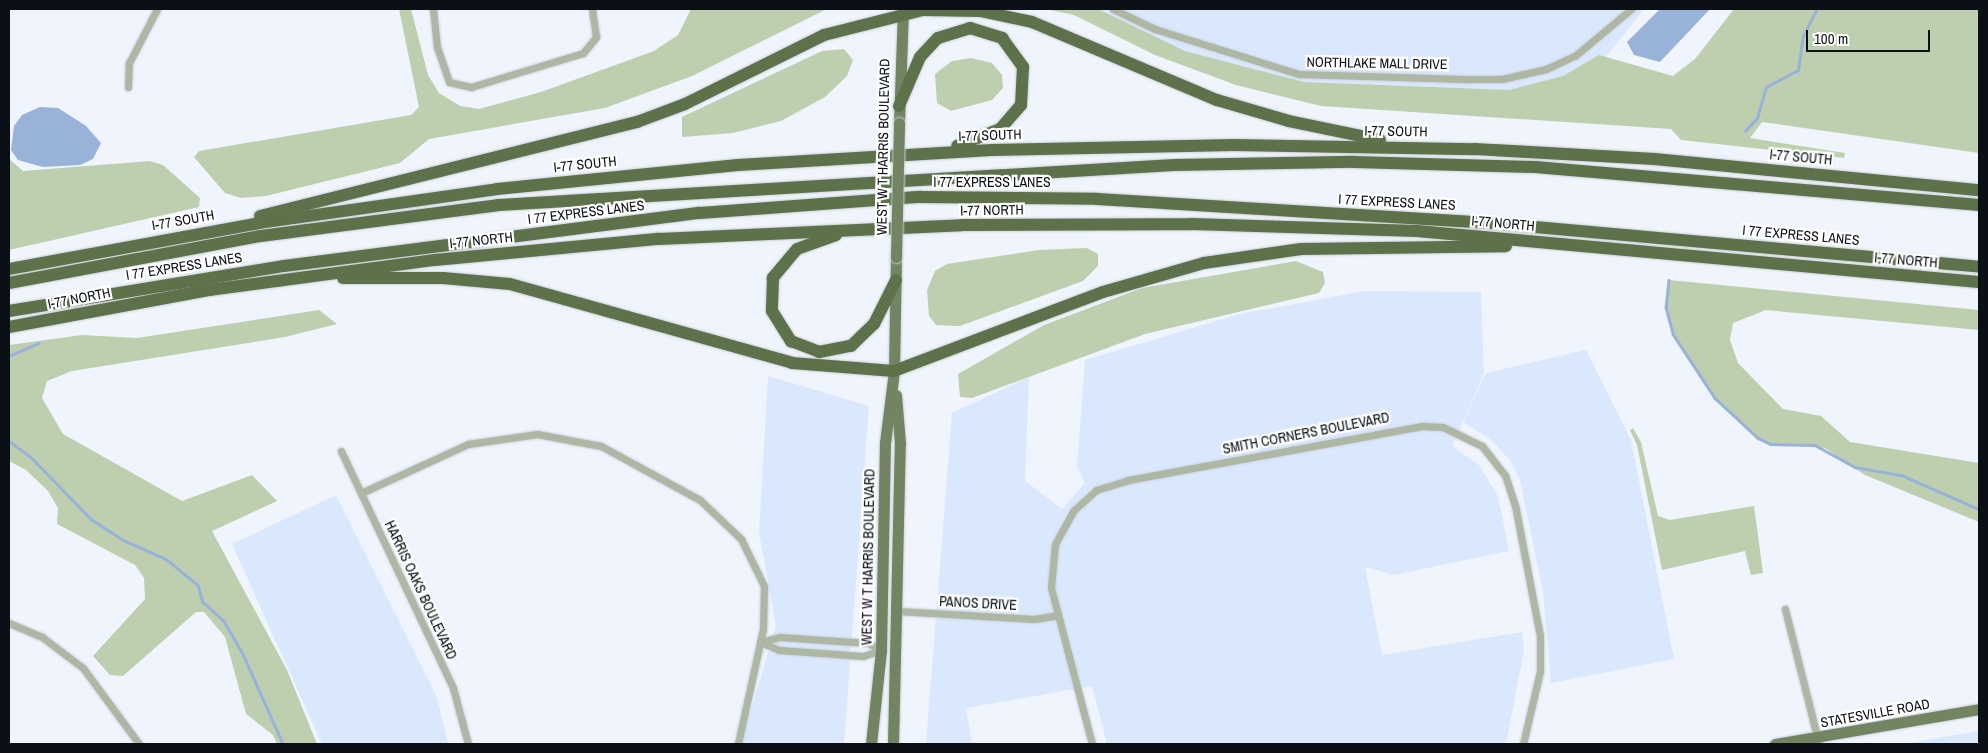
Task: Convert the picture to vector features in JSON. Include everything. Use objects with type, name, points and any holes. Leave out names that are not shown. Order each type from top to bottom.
[{"type":"highway","points":[[201,232],[325,197],[637,122],[685,104],[806,42],[901,10],[963,10],[1014,17],[1238,107],[1317,128],[1415,146]]},
{"type":"highway","points":[[899,106],[920,57],[945,33],[970,28],[987,30],[1017,54],[1025,90],[1013,118],[984,138],[933,152]]},
{"type":"highway","name":"I-77 SOUTH","points":[[9,269],[201,232],[558,182],[933,152],[1130,146],[1415,146],[1664,160],[1979,190]]},
{"type":"highway","name":"I 77 EXPRESS LANES","points":[[9,283],[261,236],[499,205],[1183,165],[1363,162],[1535,167],[1979,205]]},
{"type":"highway","name":"I 77 EXPRESS LANES","points":[[9,311],[294,264],[700,213],[920,197],[1097,200],[1490,223],[1979,267]]},
{"type":"highway","name":"I-77 NORTH","points":[[9,327],[286,278],[584,245],[860,228],[1267,226],[1579,245],[1979,282]]},
{"type":"highway","points":[[860,228],[805,245],[780,265],[770,298],[781,330],[812,351],[835,352],[851,346],[874,324],[896,280]]},
{"type":"highway","points":[[286,278],[420,277],[510,284],[792,363],[894,371],[1130,282],[1231,258],[1329,248],[1579,245]]},
{"type":"main road","name":"WEST W T HARRIS BOULEVARD","points":[[872,744],[881,650],[885,443],[894,371],[901,10]]},
{"type":"main road","name":"WEST W T HARRIS BOULEVARD","points":[[893,744],[900,444],[894,371]]},
{"type":"main road","name":"STATESVILLE ROAD","points":[[1775,744],[1818,741],[1979,709]]},
{"type":"street","points":[[128,87],[129,63],[157,9]]},
{"type":"street","points":[[433,9],[437,47],[449,82],[471,87],[583,53],[596,37],[592,9]]},
{"type":"street","name":"NORTHLAKE MALL DRIVE","points":[[1113,9],[1155,29],[1299,74],[1472,79],[1502,78],[1546,69],[1576,55],[1631,9]]},
{"type":"street","name":"SMITH CORNERS BOULEVARD","points":[[1092,744],[1051,588],[1055,544],[1073,511],[1096,490],[1128,480],[1375,432],[1443,427],[1468,437],[1491,456],[1505,475],[1515,505],[1540,636],[1540,671],[1524,744]]},
{"type":"street","points":[[361,493],[491,438],[537,434],[601,446],[700,500],[741,540],[764,586],[760,642],[738,744]]},
{"type":"street","name":"HARRIS OAKS BOULEVARD","points":[[341,451],[453,688],[468,744]]},
{"type":"street","points":[[1785,609],[1818,741]]},
{"type":"street","name":"PANOS DRIVE","points":[[897,611],[1034,619],[1058,614]]},
{"type":"street","points":[[9,623],[55,645],[83,668],[139,744]]},
{"type":"street","points":[[760,642],[780,637],[868,643],[881,650]]},
{"type":"street","points":[[760,642],[779,650],[854,655],[881,650]]},
{"type":"shaded area","points":[[1099,9],[1644,9],[1572,100],[1296,88],[1110,30]]},
{"type":"shaded area","points":[[1365,291],[1481,292],[1484,373],[1452,446],[1479,465],[1498,496],[1509,551],[1394,575],[1365,567],[1382,655],[1522,632],[1524,650],[1507,739],[1502,744],[1107,744],[1092,686],[966,708],[972,744],[926,744],[952,413],[1029,377],[1025,481],[1062,509],[1085,483],[1077,466],[1085,360],[1240,314]]},
{"type":"shaded area","points":[[1586,350],[1631,440],[1674,659],[1551,683],[1543,591],[1520,480],[1509,459],[1490,439],[1463,422],[1486,373]]},
{"type":"shaded area","points":[[768,376],[869,406],[844,744],[741,744],[776,626],[759,532]]},
{"type":"shaded area","points":[[336,495],[437,697],[448,744],[322,744],[232,544]]},
{"type":"shaded area","points":[[1979,731],[1979,744],[1904,744]]},
{"type":"green space","points":[[399,9],[411,9],[428,75],[439,93],[460,106],[479,109],[541,92],[654,51],[678,35],[691,9],[827,9],[692,76],[605,108],[429,139],[400,163],[266,196],[241,198],[225,193],[194,157],[199,151],[411,115],[419,107]]},
{"type":"green space","points":[[1045,9],[1098,9],[1185,51],[1304,82],[1509,90],[1563,76],[1599,55],[1673,76],[1695,59],[1734,9],[1979,9],[1979,153],[1762,122],[1750,138],[1845,153],[1844,158],[1681,140],[1671,129],[1321,106],[1236,85],[1155,55],[1074,15]]},
{"type":"green space","points":[[844,49],[853,60],[847,76],[825,97],[781,121],[733,133],[682,137],[682,117],[822,51]]},
{"type":"green space","points":[[971,58],[992,63],[1002,75],[1003,88],[992,100],[951,111],[937,103],[935,74],[952,61]]},
{"type":"green space","points":[[9,159],[23,171],[150,161],[163,165],[200,198],[199,207],[9,250]]},
{"type":"green space","points":[[1087,248],[1098,254],[1098,266],[1083,281],[960,326],[936,325],[929,316],[927,290],[935,271],[947,264],[1039,250]]},
{"type":"green space","points":[[1296,261],[1323,272],[1325,283],[1319,293],[1145,334],[972,398],[960,397],[958,374],[1044,325],[1142,288]]},
{"type":"green space","points":[[1669,280],[1979,310],[1979,330],[1766,310],[1733,323],[1730,340],[1738,363],[1783,409],[1821,416],[1850,442],[1979,463],[1979,522],[1865,475],[1825,448],[1771,444],[1758,438],[1715,398],[1673,334],[1666,307]]},
{"type":"green space","points":[[319,310],[337,324],[285,337],[72,371],[47,381],[42,398],[63,434],[182,501],[252,475],[277,501],[212,531],[287,670],[317,744],[277,744],[273,735],[246,714],[225,637],[204,612],[196,612],[123,676],[110,675],[93,656],[145,599],[144,578],[135,565],[57,524],[58,508],[48,491],[26,470],[9,461],[9,345],[82,335],[137,338]]},
{"type":"green space","points":[[1633,428],[1641,442],[1658,516],[1670,520],[1754,506],[1763,573],[1751,575],[1745,551],[1662,570],[1637,445],[1630,430]]},
{"type":"water","points":[[1660,9],[1710,9],[1660,62],[1634,55],[1627,42]]},
{"type":"water","points":[[40,107],[58,108],[86,126],[101,143],[93,159],[80,165],[43,167],[18,160],[11,150],[14,126],[22,115]]},
{"type":"waterway","points":[[1745,131],[1757,118],[1766,87],[1798,70],[1803,36],[1817,9]]},
{"type":"waterway","points":[[1669,280],[1666,307],[1673,334],[1715,398],[1758,438],[1771,444],[1815,445],[1855,467],[1901,475],[1979,509]]},
{"type":"waterway","points":[[9,356],[38,343]]},
{"type":"waterway","points":[[9,441],[31,457],[91,519],[123,540],[166,559],[198,585],[203,602],[224,621],[243,654],[283,744]]}]
